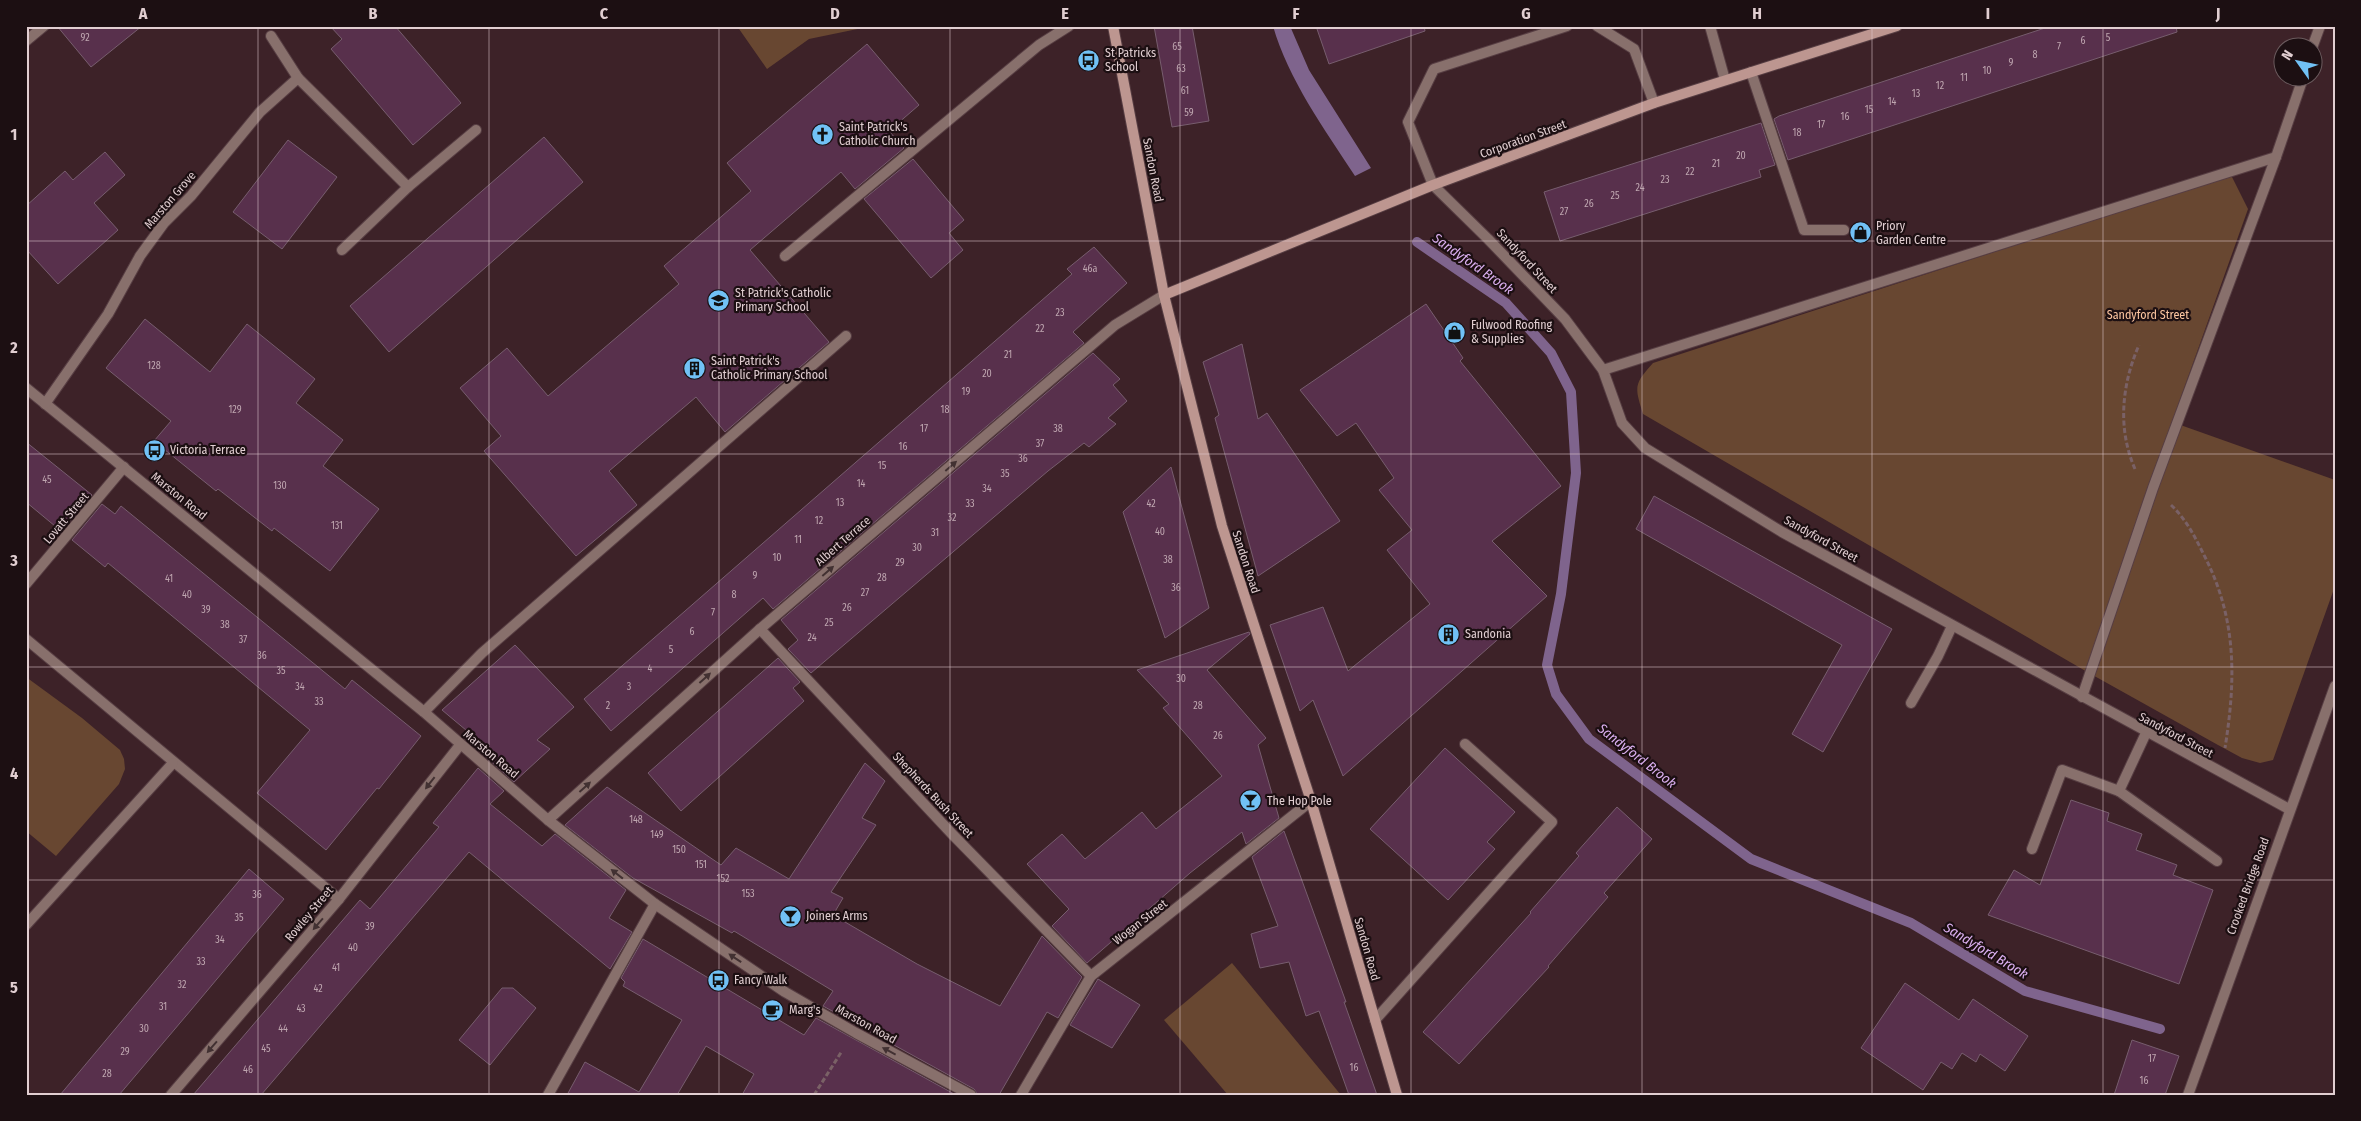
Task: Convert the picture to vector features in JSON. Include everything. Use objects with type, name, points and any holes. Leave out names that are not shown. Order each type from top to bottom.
[{"type":"main road","name":"Sandon Road","points":[[1113,26],[1164,294],[1222,526],[1312,801],[1397,1095]]},
{"type":"main road","name":"Corporation Street","points":[[1164,294],[1433,185],[1654,103],[1897,26]]},
{"type":"street","points":[[26,41],[44,26]]},
{"type":"street","points":[[785,256],[1039,45],[1068,26]]},
{"type":"street","points":[[1433,185],[1408,122],[1434,70],[1567,26]]},
{"type":"street","points":[[1597,26],[1634,50],[1654,103]]},
{"type":"street","points":[[1710,26],[1726,80]]},
{"type":"street","points":[[2316,38],[2320,26]]},
{"type":"street","points":[[271,36],[298,78],[408,187]]},
{"type":"street","points":[[1751,72],[1804,230],[1844,230]]},
{"type":"street","name":"Marston Grove","points":[[45,404],[108,314],[140,256],[164,223],[191,196],[260,112],[298,78]]},
{"type":"street","points":[[2082,697],[2153,488],[2276,157],[2299,88]]},
{"type":"street","points":[[342,250],[408,187],[476,130]]},
{"type":"street","points":[[1603,370],[2276,157]]},
{"type":"street","name":"Sandyford Street","points":[[1433,185],[1488,238],[1564,319],[1603,370],[1622,423],[1645,448],[1782,532],[2146,733],[2289,809]]},
{"type":"street","name":"Albert Terrace","points":[[548,820],[760,629],[1115,325],[1164,294]]},
{"type":"street","points":[[424,712],[482,653],[846,336]]},
{"type":"street","name":"Marston Road","points":[[26,388],[424,712],[548,820],[655,904],[784,992],[971,1095]]},
{"type":"street","name":"Lovatt Street","points":[[26,584],[124,467]]},
{"type":"street","points":[[1911,703],[1938,656],[1952,626]]},
{"type":"street","name":"Shepherds Bush Street","points":[[760,629],[953,834],[1091,976]]},
{"type":"street","points":[[26,640],[339,899]]},
{"type":"street","name":"Crooked Bridge Road","points":[[2188,1095],[2289,809],[2335,686]]},
{"type":"street","points":[[2119,791],[2146,733]]},
{"type":"street","points":[[1375,1020],[1552,822],[1465,744]]},
{"type":"street","name":"Rowley Street","points":[[171,1095],[339,899],[460,745]]},
{"type":"street","points":[[26,925],[173,763]]},
{"type":"street","points":[[2032,849],[2062,770],[2119,791],[2217,861]]},
{"type":"street","name":"Wogan Street","points":[[1021,1095],[1091,976],[1312,801]]},
{"type":"street","points":[[548,1095],[655,904]]},
{"type":"path","points":[[2139,345],[2126,378],[2123,415],[2132,462],[2136,472],[2178,511],[2196,538],[2213,571],[2224,607],[2232,646],[2233,685],[2221,773]]},
{"type":"path","points":[[814,1095],[851,1036],[856,1033]]},
{"type":"green space","points":[[737,26],[872,26],[809,39],[767,69]]},
{"type":"green space","points":[[2231,175],[2248,209],[2172,422],[2335,480],[2335,586],[2273,760],[2260,763],[2242,758],[2218,745],[2089,673],[1643,414],[1637,392],[1642,376],[1653,363]]},
{"type":"green space","points":[[26,677],[82,718],[120,750],[124,759],[125,769],[119,784],[56,856],[26,831]]},
{"type":"green space","points":[[1232,963],[1341,1095],[1228,1095],[1164,1020]]},
{"type":"shaded area","points":[[1273,26],[1290,26],[1309,70],[1371,168],[1355,176],[1308,104],[1288,65]]},
{"type":"building","points":[[57,26],[142,26],[91,67]]},
{"type":"building","points":[[330,26],[395,26],[461,103],[413,145],[331,49],[342,39]]},
{"type":"building","points":[[1154,26],[1192,26],[1209,121],[1172,127]]},
{"type":"building","points":[[1316,26],[1424,26],[1425,31],[1329,64]]},
{"type":"building","points":[[2051,26],[2176,26],[2177,32],[1788,160],[1774,119],[1779,116]]},
{"type":"building","name":"Saint Patrick's Catholic Primary School","points":[[867,44],[919,105],[889,131],[904,148],[855,189],[841,172],[750,250],[829,342],[725,432],[696,397],[609,471],[637,505],[576,556],[484,451],[501,436],[460,388],[507,348],[548,396],[679,284],[664,266],[751,191],[727,163]]},
{"type":"building","points":[[1761,123],[1775,165],[1759,170],[1761,177],[1560,241],[1544,192]]},
{"type":"building","points":[[544,137],[583,182],[389,352],[350,306]]},
{"type":"building","points":[[288,140],[337,177],[282,249],[233,212]]},
{"type":"building","points":[[105,152],[125,175],[94,203],[118,230],[58,284],[26,249],[26,206],[65,171],[73,180]]},
{"type":"building","points":[[913,159],[964,220],[949,233],[963,250],[931,278],[864,199]]},
{"type":"building","points":[[1094,247],[1127,283],[1073,332],[1084,343],[773,609],[763,598],[611,731],[584,699],[1072,274],[1067,269]]},
{"type":"building","points":[[1426,304],[1463,358],[1460,361],[1561,486],[1492,541],[1547,596],[1343,776],[1313,700],[1300,711],[1270,625],[1323,607],[1348,671],[1430,604],[1387,550],[1412,530],[1379,490],[1394,478],[1356,423],[1337,436],[1300,390]]},
{"type":"building","points":[[145,319],[210,372],[247,324],[315,379],[296,403],[343,440],[323,466],[379,509],[330,571],[274,528],[272,531],[218,489],[216,491],[154,441],[171,421],[106,368]]},
{"type":"building","points":[[1242,344],[1258,419],[1267,413],[1340,521],[1258,576],[1215,418],[1219,415],[1203,362]]},
{"type":"building","points":[[1093,353],[1120,379],[1113,385],[1127,401],[1108,418],[1116,424],[1089,447],[1084,443],[1048,471],[811,673],[788,649],[798,640],[781,620]]},
{"type":"building","points":[[26,442],[92,495],[61,531],[26,502]]},
{"type":"building","points":[[1171,467],[1209,608],[1165,638],[1123,512]]},
{"type":"building","points":[[1654,496],[1892,629],[1823,752],[1792,734],[1842,645],[1636,529]]},
{"type":"building","points":[[102,504],[115,514],[121,506],[345,689],[352,680],[421,736],[379,789],[377,788],[326,850],[257,793],[310,730],[108,563],[105,567],[72,540]]},
{"type":"building","points":[[1249,632],[1250,634],[1207,670],[1266,738],[1258,745],[1279,818],[1246,844],[1242,832],[1190,873],[1087,963],[1052,926],[1069,909],[1027,864],[1062,834],[1085,859],[1142,812],[1156,829],[1222,776],[1163,708],[1169,704],[1137,670]]},
{"type":"building","points":[[515,645],[574,707],[537,740],[550,749],[514,782],[486,757],[491,751],[442,710]]},
{"type":"building","points":[[778,658],[800,682],[793,688],[804,701],[681,811],[648,773]]},
{"type":"building","points":[[1445,748],[1515,812],[1487,842],[1495,849],[1448,900],[1370,829]]},
{"type":"building","points":[[865,763],[885,781],[862,818],[876,825],[831,892],[843,898],[833,915],[917,964],[1000,1006],[1042,936],[1082,977],[1058,1018],[1047,1012],[999,1095],[978,1095],[974,1089],[823,1006],[833,991],[734,931],[732,933],[633,878],[565,825],[607,787],[721,865],[736,848],[789,879]]},
{"type":"building","points":[[478,768],[504,791],[490,804],[542,846],[555,834],[626,890],[609,918],[632,932],[610,969],[469,852],[261,1095],[193,1095],[360,900],[370,909],[439,827],[433,823]]},
{"type":"building","points":[[2071,800],[2109,813],[2107,821],[2142,834],[2136,850],[2177,865],[2173,875],[2213,890],[2179,984],[1988,915],[2014,870],[2040,885]]},
{"type":"building","points":[[1617,807],[1652,839],[1604,893],[1608,897],[1549,967],[1459,1064],[1423,1032],[1531,913],[1579,856],[1576,853]]},
{"type":"building","points":[[1284,831],[1346,1002],[1344,1002],[1377,1095],[1349,1095],[1319,1011],[1306,1016],[1289,962],[1260,968],[1251,934],[1278,926],[1252,857]]},
{"type":"building","points":[[249,869],[284,899],[119,1095],[60,1095]]},
{"type":"building","points":[[643,939],[804,1035],[816,1018],[956,1095],[742,1095],[754,1074],[706,1046],[677,1095],[567,1095],[585,1062],[639,1092],[682,1020],[623,986],[625,982],[621,978]]},
{"type":"building","points":[[1098,979],[1140,1005],[1112,1048],[1070,1025]]},
{"type":"building","points":[[1905,983],[1959,1020],[1973,999],[2028,1036],[2005,1071],[1980,1054],[1976,1062],[1962,1053],[1952,1069],[1941,1062],[1923,1090],[1861,1048]]},
{"type":"building","points":[[502,988],[513,988],[536,1008],[490,1065],[459,1040]]},
{"type":"building","points":[[2132,1040],[2179,1056],[2165,1095],[2114,1095]]},
{"type":"waterway","name":"Sandyford Brook","points":[[1417,242],[1506,303],[1551,353],[1571,392],[1576,473],[1561,594],[1547,665],[1556,694],[1589,739],[1751,859],[1911,923],[2025,991],[2160,1029]]},
{"type":"place","name":"St Patricks School","points":[[1089,60]]},
{"type":"place","name":"Saint Patrick's Catholic Church","points":[[823,134]]},
{"type":"place","name":"Priory Garden Centre","points":[[1860,233]]},
{"type":"place","name":"St Patrick's Catholic Primary School","points":[[719,300]]},
{"type":"place","name":"Fulwood Roofing & Supplies","points":[[1455,332]]},
{"type":"place","name":"Saint Patrick's Catholic Primary School","points":[[695,368]]},
{"type":"place","name":"Victoria Terrace","points":[[154,450]]},
{"type":"place","name":"Sandonia","points":[[1449,634]]},
{"type":"place","name":"The Hop Pole","points":[[1251,801]]},
{"type":"place","name":"Joiners Arms","points":[[790,916]]},
{"type":"place","name":"Fancy Walk","points":[[718,980]]},
{"type":"place","name":"Marg's","points":[[773,1010]]}]
